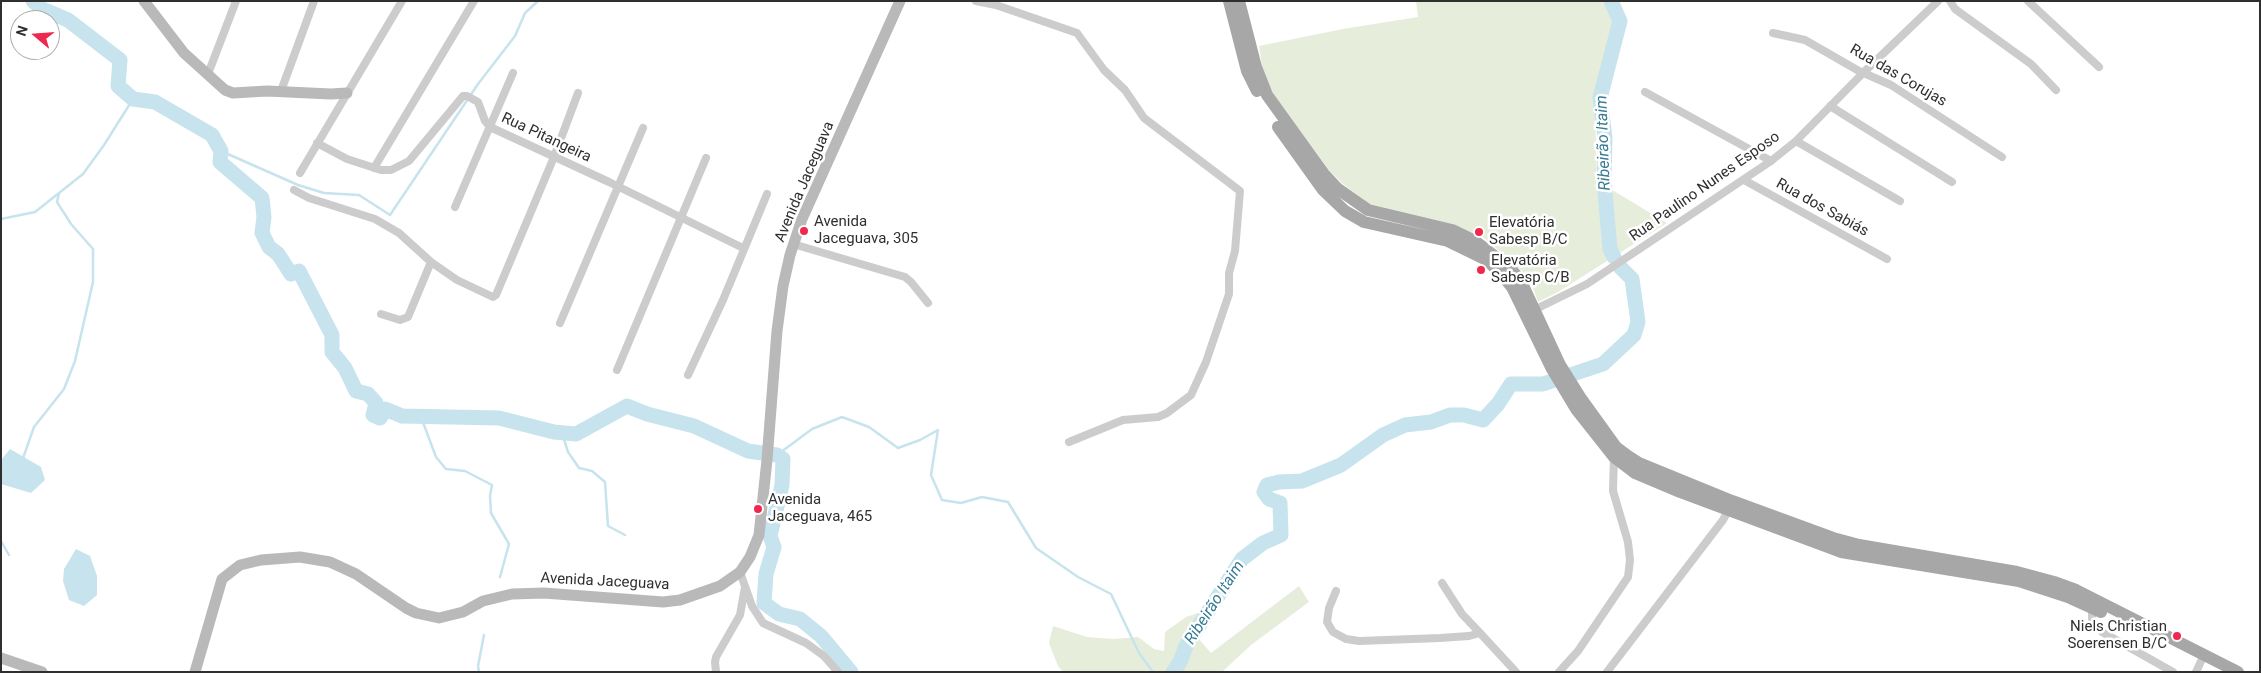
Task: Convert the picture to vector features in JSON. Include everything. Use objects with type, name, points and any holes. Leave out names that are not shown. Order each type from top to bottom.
[{"type":"main road","points":[[144,1],[184,53],[225,90],[233,93],[281,91],[347,93]]},
{"type":"main road","name":"Avenida Jaceguava","points":[[195,672],[222,580],[240,566],[261,560],[300,557],[330,562],[356,574],[406,608],[416,613],[439,618],[463,612],[483,602],[512,594],[544,593],[663,602],[680,600],[720,586],[740,572],[750,557],[758,535],[767,460],[778,322],[783,286],[794,244],[802,219],[900,1]]},
{"type":"main road","points":[[1229,1],[1247,71],[1260,98],[1282,133],[1323,190],[1335,202],[1364,222],[1423,234],[1470,250],[1486,260],[1530,309],[1536,310]]},
{"type":"main road","points":[[1239,1],[1256,67],[1267,96],[1288,127],[1338,189],[1368,210],[1452,230],[1475,241],[1510,268],[1521,281],[1536,310],[1533,318],[1553,364]]},
{"type":"main road","points":[[1512,287],[1553,364],[1615,452],[1730,506],[1841,552],[2019,581],[2068,597],[2219,672]]},
{"type":"main road","points":[[1730,506],[1859,545],[2007,570],[2054,582],[2076,590],[2200,663],[2238,672]]},
{"type":"main road","points":[[1,658],[42,672]]},
{"type":"street","points":[[208,74],[236,1]]},
{"type":"street","points":[[281,91],[314,1]]},
{"type":"street","points":[[300,173],[402,1]]},
{"type":"street","points":[[374,168],[474,1]]},
{"type":"street","points":[[976,1],[1077,33],[1104,70],[1125,90],[1144,118],[1240,191],[1229,294],[1206,362],[1191,394],[1167,413],[1158,417],[1123,420],[1069,442]]},
{"type":"street","name":"Rua Paulino Nunes Esposo","points":[[1536,310],[1587,284],[1771,161],[1796,141],[1938,1]]},
{"type":"street","points":[[1950,1],[1955,9],[2031,64],[2056,90]]},
{"type":"street","points":[[2028,1],[2099,67]]},
{"type":"street","name":"Rua das Corujas","points":[[1773,34],[1805,40],[1863,73],[1891,84],[2002,157]]},
{"type":"street","points":[[455,207],[513,73]]},
{"type":"street","points":[[1645,92],[1771,161]]},
{"type":"street","points":[[294,190],[310,198],[374,219],[399,234],[431,262],[457,280],[490,296],[496,295],[554,157],[578,93]]},
{"type":"street","name":"Rua Pitangeira","points":[[317,144],[347,159],[374,168],[391,170],[401,167],[409,161],[463,96],[467,96],[478,102],[485,121],[490,127],[618,186],[743,248]]},
{"type":"street","points":[[1830,106],[1952,182]]},
{"type":"street","points":[[560,323],[643,128]]},
{"type":"street","points":[[1796,141],[1900,201]]},
{"type":"street","points":[[617,370],[706,158]]},
{"type":"street","name":"Rua dos Sabiás","points":[[1744,180],[1887,259]]},
{"type":"street","points":[[688,375],[723,300],[767,194]]},
{"type":"street","points":[[794,244],[905,278],[911,282],[928,303]]},
{"type":"street","points":[[381,314],[400,320],[408,317],[431,262]]},
{"type":"street","points":[[1560,672],[1598,623],[1628,577],[1630,560],[1628,542],[1613,491],[1615,452]]},
{"type":"street","points":[[1607,672],[1730,506]]},
{"type":"street","points":[[740,572],[756,615],[763,623],[806,643],[824,656],[838,672]]},
{"type":"street","points":[[1442,584],[1462,614],[1516,672]]},
{"type":"street","points":[[716,672],[716,657],[740,615],[746,587]]},
{"type":"street","points":[[1336,591],[1329,608],[1327,622],[1333,632],[1346,640],[1359,642],[1440,638],[1469,636],[1480,633]]},
{"type":"street","points":[[2092,608],[2092,620],[2102,632],[2173,672]]},
{"type":"street","points":[[1511,672],[1516,672]]},
{"type":"green space","points":[[1416,1],[1605,1],[1614,21],[1595,98],[1597,188],[1614,191],[1667,223],[1558,292],[1538,302],[1529,277],[1484,238],[1452,224],[1373,207],[1343,184],[1329,170],[1271,91],[1262,66],[1259,46],[1343,29],[1418,17]]},
{"type":"green space","points":[[1299,586],[1309,602],[1251,645],[1222,672],[1063,672],[1058,666],[1049,643],[1053,626],[1087,637],[1114,639],[1138,637],[1154,649],[1164,651],[1165,632],[1186,617],[1201,612],[1198,638],[1211,653]]},
{"type":"water","points":[[10,449],[41,467],[45,480],[31,493],[1,484],[1,460]]},
{"type":"water","points":[[76,549],[90,556],[97,576],[97,595],[84,606],[69,600],[63,581],[64,569]]},
{"type":"waterway","points":[[33,1],[42,9],[68,20],[120,60],[118,86],[133,99],[155,102],[212,135],[221,151],[220,162],[262,198],[264,217],[262,233],[269,247],[278,254],[291,274],[299,271],[332,335],[332,352],[345,368],[356,391],[368,394],[376,403],[373,415],[380,418],[385,409],[402,416],[499,418],[554,432],[576,434],[627,406],[647,414],[694,426],[748,451],[777,455],[783,459],[782,485],[770,536],[774,547],[766,574],[764,603],[779,614],[800,619],[821,636],[851,672]]},
{"type":"waterway","points":[[221,151],[298,185],[324,193],[359,195],[390,215],[478,84],[515,36],[525,13],[538,1]]},
{"type":"waterway","name":"Ribeirão Itaim","points":[[1611,1],[1620,21],[1600,98],[1605,138],[1604,181],[1610,249],[1614,257]]},
{"type":"waterway","points":[[1,219],[35,212],[83,174],[133,99]]},
{"type":"waterway","points":[[22,461],[34,427],[64,389],[75,361],[93,282],[93,249],[71,224],[57,202],[59,193]]},
{"type":"waterway","name":"Ribeirão Itaim","points":[[1173,672],[1180,662],[1186,646],[1242,559],[1263,543],[1281,535],[1280,503],[1269,499],[1264,492],[1267,485],[1279,482],[1302,481],[1341,465],[1383,435],[1405,425],[1431,422],[1450,415],[1464,415],[1483,420],[1498,404],[1511,384],[1543,384],[1603,364],[1634,335],[1638,322],[1632,279],[1619,266]]},
{"type":"waterway","points":[[421,417],[436,457],[446,469],[465,471],[492,485],[490,496],[491,513],[509,544],[500,577]]},
{"type":"waterway","points":[[777,455],[812,429],[842,417],[869,427],[898,448],[920,440],[938,430],[931,475],[942,500],[961,503],[982,497],[1008,502],[1036,548],[1078,577],[1111,594],[1139,653],[1153,672]]},
{"type":"waterway","points":[[562,433],[568,452],[579,468],[592,471],[605,482],[608,526],[625,535]]},
{"type":"waterway","points":[[1,541],[9,555]]},
{"type":"waterway","points":[[479,672],[478,666],[484,635]]},
{"type":"place","name":"Avenida Jaceguava, 305","points":[[804,231]]},
{"type":"place","name":"Elevatória Sabesp B/C","points":[[1479,232]]},
{"type":"place","name":"Elevatória Sabesp C/B","points":[[1481,270]]},
{"type":"place","name":"Avenida Jaceguava, 465","points":[[758,509]]},
{"type":"place","name":"Niels Christian Soerensen B/C","points":[[2177,636]]}]
